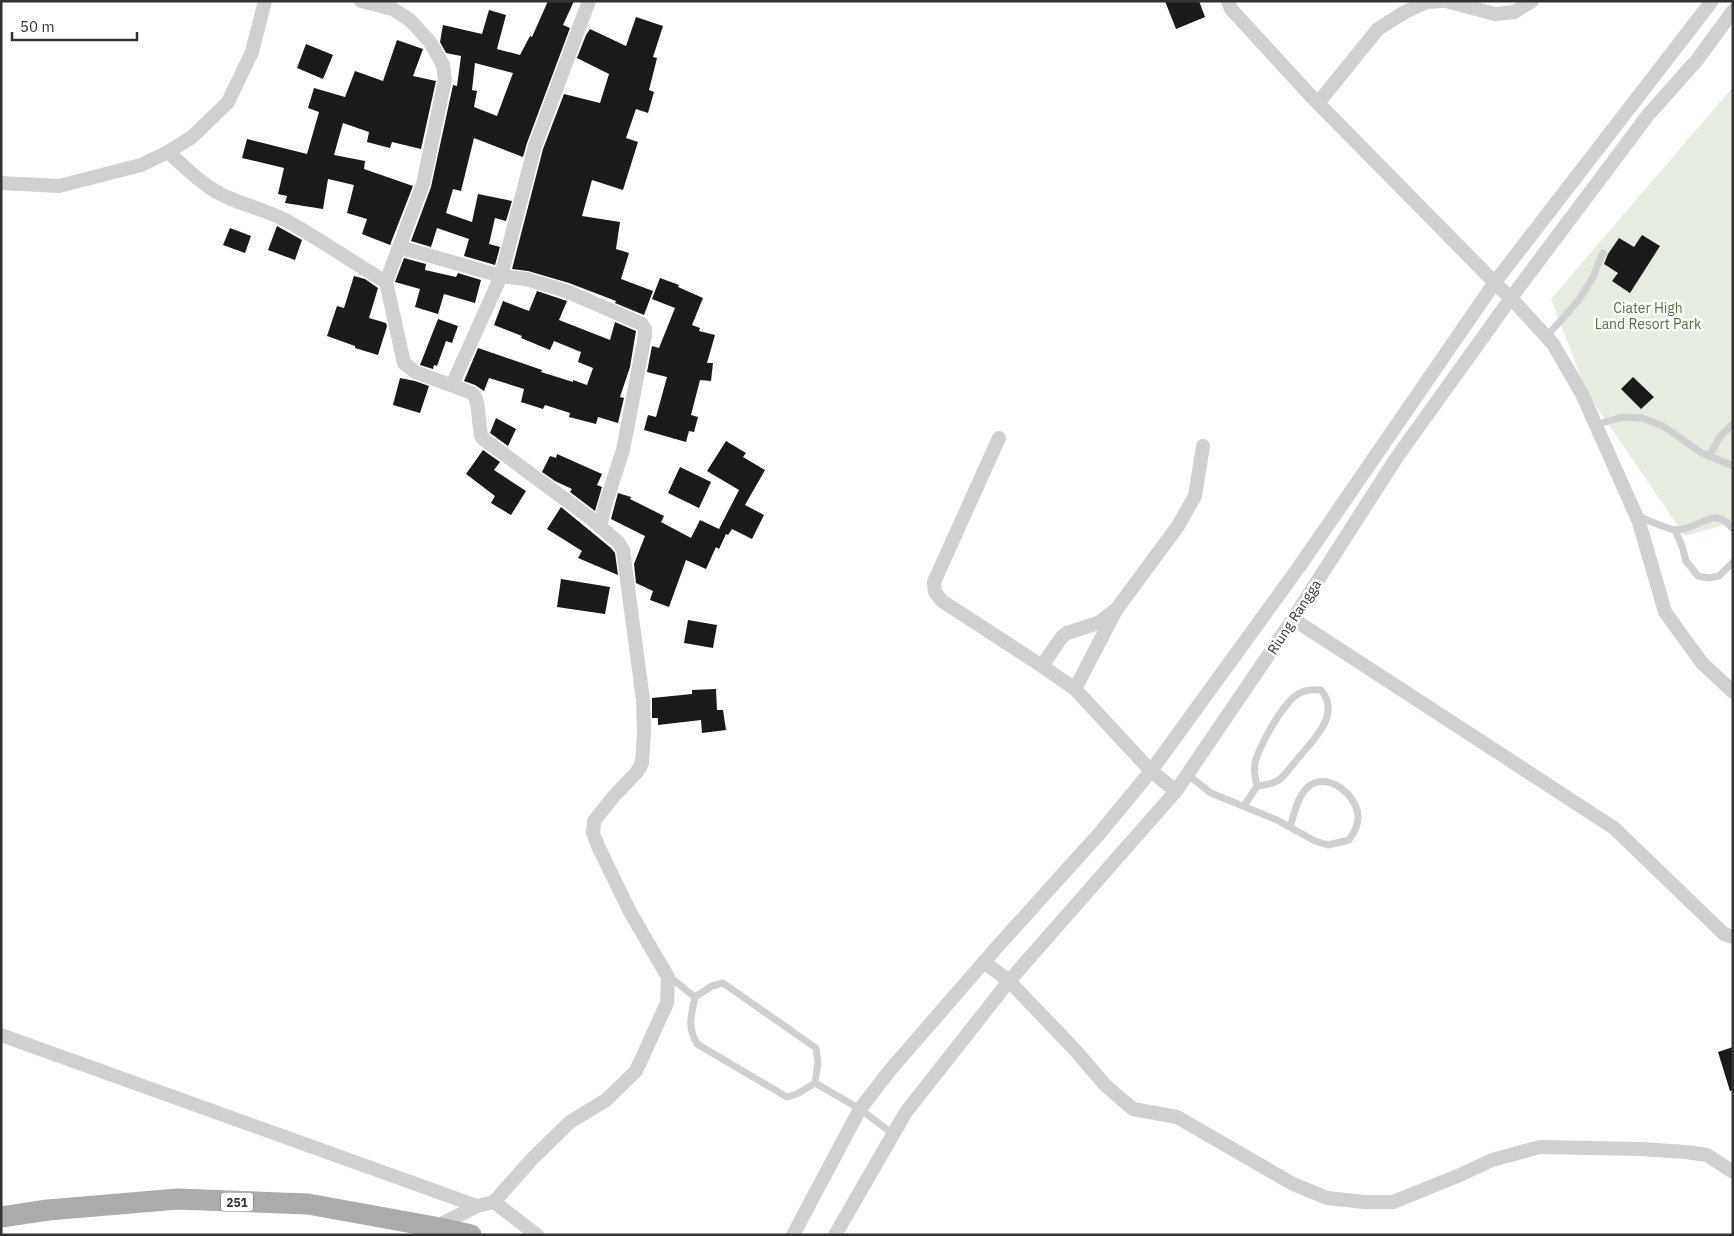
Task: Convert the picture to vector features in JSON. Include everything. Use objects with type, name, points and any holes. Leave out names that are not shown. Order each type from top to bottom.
[{"type":"main road","name":"251","points":[[1,1217],[48,1210],[178,1199],[308,1204],[470,1235]]},
{"type":"street","points":[[1,183],[59,186],[141,165],[168,152],[192,137],[228,102],[252,52],[265,1]]},
{"type":"street","points":[[362,1],[393,9],[410,20],[430,42],[443,65],[444,80],[423,184],[386,282],[404,362],[415,372],[472,393],[475,396],[482,438],[589,518],[618,542],[623,550],[643,700],[644,733],[642,763],[637,772],[594,821],[593,833],[630,912],[668,977],[667,1003],[636,1071],[606,1100],[570,1122],[532,1159],[494,1202],[477,1206],[435,1227]]},
{"type":"street","points":[[452,386],[501,276],[535,146],[589,1]]},
{"type":"street","points":[[1228,1],[1231,9],[1318,103],[1512,298],[1553,344],[1582,394],[1636,515],[1664,612],[1702,663],[1733,692]]},
{"type":"street","points":[[1318,103],[1378,29],[1405,12],[1426,2],[1442,1]]},
{"type":"street","points":[[1446,1],[1495,14],[1514,12],[1532,1]]},
{"type":"street","points":[[793,1235],[860,1109],[891,1069],[1099,834],[1151,771],[1300,567],[1495,282],[1712,1]]},
{"type":"street","name":"Riung Rangga","points":[[835,1235],[906,1112],[1009,981],[1176,791],[1294,619],[1397,457],[1648,115],[1698,60],[1733,11]]},
{"type":"street","points":[[168,152],[202,182],[227,198],[289,222],[315,236],[355,264],[386,282]]},
{"type":"street","points":[[399,246],[501,276],[526,279],[566,291],[639,322],[645,329],[623,450],[600,527]]},
{"type":"street","points":[[999,438],[934,582],[935,592],[942,601],[1075,689],[1151,771],[1176,791]]},
{"type":"street","points":[[1075,689],[1116,610],[1178,526],[1195,496],[1203,446]]},
{"type":"street","points":[[1042,666],[1066,633],[1098,623],[1116,610]]},
{"type":"street","points":[[1294,619],[1614,828],[1724,934],[1733,937]]},
{"type":"street","points":[[984,962],[1009,981],[1076,1051],[1105,1085],[1133,1109],[1177,1117],[1293,1184],[1327,1198],[1364,1202],[1394,1202],[1492,1160],[1540,1148],[1640,1149],[1686,1152],[1707,1155],[1733,1172]]},
{"type":"street","points":[[1,1035],[477,1206]]},
{"type":"street","points":[[494,1202],[537,1235]]},
{"type":"lane","points":[[1546,337],[1578,301],[1592,279],[1603,252]]},
{"type":"lane","points":[[1595,425],[1623,417],[1642,418],[1663,426],[1700,452],[1733,466]]},
{"type":"lane","points":[[1709,456],[1721,436],[1733,424]]},
{"type":"lane","points":[[1636,515],[1676,530],[1694,526],[1710,518],[1721,518],[1733,529]]},
{"type":"lane","points":[[1676,530],[1686,561],[1698,576],[1709,578],[1719,576],[1733,562]]},
{"type":"lane","points":[[1244,806],[1257,786],[1278,780],[1323,730],[1328,710],[1327,697],[1321,690],[1311,689],[1296,696],[1275,720],[1256,760],[1254,773],[1257,786]]},
{"type":"lane","points":[[1188,775],[1211,793],[1277,820],[1315,841],[1328,845],[1349,840],[1355,831],[1358,816],[1354,802],[1346,792],[1330,781],[1315,783],[1304,790],[1296,806],[1290,827]]},
{"type":"lane","points":[[668,977],[678,982],[683,989],[695,997]]},
{"type":"lane","points":[[723,983],[808,1042],[816,1048],[818,1053],[816,1083],[797,1094],[787,1096],[697,1044],[689,1024],[695,997],[712,986],[723,983]]},
{"type":"lane","points":[[816,1083],[860,1109],[893,1134]]},
{"type":"green space","name":"Ciater High Land Resort Park","points":[[1733,87],[1733,522],[1685,536],[1587,393],[1551,299]]},
{"type":"building","points":[[548,1],[574,1],[563,25],[570,28],[523,157],[474,138],[461,191],[453,189],[446,213],[472,222],[478,194],[512,201],[506,221],[495,218],[489,244],[500,247],[495,265],[464,256],[469,239],[437,228],[431,247],[411,241],[431,187],[453,85],[457,86],[461,56],[446,53],[440,42],[443,25],[482,34],[489,10],[506,15],[497,49],[520,55],[530,36],[532,37]],"holes":[[[475,63],[513,73],[497,116],[474,107],[477,91],[472,90]]]},
{"type":"building","points":[[1165,1],[1199,1],[1205,17],[1176,29]]},
{"type":"building","points":[[636,17],[663,26],[653,57],[657,58],[649,90],[654,92],[648,113],[636,109],[626,138],[638,142],[623,190],[592,180],[582,216],[620,222],[616,249],[629,253],[621,279],[653,291],[644,315],[615,303],[616,301],[569,283],[528,271],[512,269],[543,149],[564,94],[600,103],[609,74],[577,58],[586,35],[590,29],[626,46]]},
{"type":"building","points":[[397,40],[423,49],[413,76],[436,81],[421,149],[392,142],[390,148],[367,142],[369,132],[343,123],[334,155],[365,161],[364,169],[413,186],[390,245],[362,234],[367,219],[347,213],[354,185],[328,179],[323,209],[285,203],[287,196],[278,194],[284,168],[242,158],[247,139],[307,154],[319,112],[308,108],[314,88],[345,97],[355,71],[383,81]]},
{"type":"building","points":[[306,44],[333,55],[323,79],[297,68]]},
{"type":"building","points":[[277,226],[302,240],[295,260],[268,250]]},
{"type":"building","points":[[230,228],[251,236],[245,253],[223,245]]},
{"type":"building","points":[[1642,235],[1660,246],[1630,293],[1612,281],[1618,273],[1604,264],[1608,254],[1619,238],[1634,247]]},
{"type":"building","points":[[404,258],[426,264],[425,270],[456,277],[458,273],[481,280],[475,303],[444,294],[438,314],[415,307],[420,289],[395,282]]},
{"type":"building","points":[[354,276],[365,279],[378,288],[369,318],[386,323],[387,326],[378,355],[327,336],[337,306],[344,308]]},
{"type":"building","points":[[660,278],[679,285],[678,287],[703,298],[692,325],[700,328],[699,331],[715,335],[707,363],[713,363],[711,381],[700,380],[691,415],[698,417],[694,432],[689,431],[686,442],[644,430],[648,415],[656,417],[667,377],[647,372],[652,346],[659,348],[675,308],[652,299]]},
{"type":"building","points":[[537,291],[567,301],[559,320],[610,340],[615,322],[636,331],[630,367],[620,397],[624,398],[618,423],[598,417],[596,424],[569,417],[570,413],[545,405],[543,409],[521,402],[524,389],[489,378],[484,391],[464,381],[478,348],[542,370],[541,372],[587,385],[593,368],[578,362],[581,352],[554,341],[550,350],[494,325],[503,301],[529,311]]},
{"type":"building","points":[[438,319],[458,326],[452,343],[446,341],[437,366],[434,365],[433,369],[420,365]]},
{"type":"building","points":[[1633,377],[1654,397],[1641,409],[1621,389]]},
{"type":"building","points":[[400,378],[429,386],[420,413],[393,405]]},
{"type":"building","points":[[496,418],[516,429],[508,446],[490,433]]},
{"type":"building","points":[[726,441],[746,453],[743,457],[765,470],[745,505],[764,515],[752,539],[732,529],[728,535],[726,534],[719,549],[716,547],[706,569],[686,560],[669,607],[650,600],[653,591],[636,583],[634,564],[645,536],[611,519],[618,493],[631,497],[630,499],[664,516],[661,522],[691,538],[700,520],[719,529],[739,490],[707,471]]},
{"type":"building","points":[[483,450],[500,462],[494,470],[526,491],[511,515],[491,503],[495,496],[466,474]]},
{"type":"building","points":[[557,454],[602,474],[597,485],[602,487],[595,511],[570,492],[572,489],[542,472],[550,456],[556,458]]},
{"type":"building","points":[[680,467],[711,482],[699,508],[668,493]]},
{"type":"building","points":[[561,507],[611,548],[615,553],[618,575],[578,558],[582,551],[547,529]]},
{"type":"building","points":[[561,579],[610,587],[605,614],[557,607]]},
{"type":"building","points":[[688,620],[717,625],[713,648],[684,643]]},
{"type":"building","points":[[716,689],[717,710],[723,710],[726,730],[702,733],[701,720],[658,725],[658,718],[652,718],[652,698],[692,694],[692,690]]},
{"type":"building","points":[[1733,1047],[1733,1090],[1730,1091],[1718,1052]]}]
